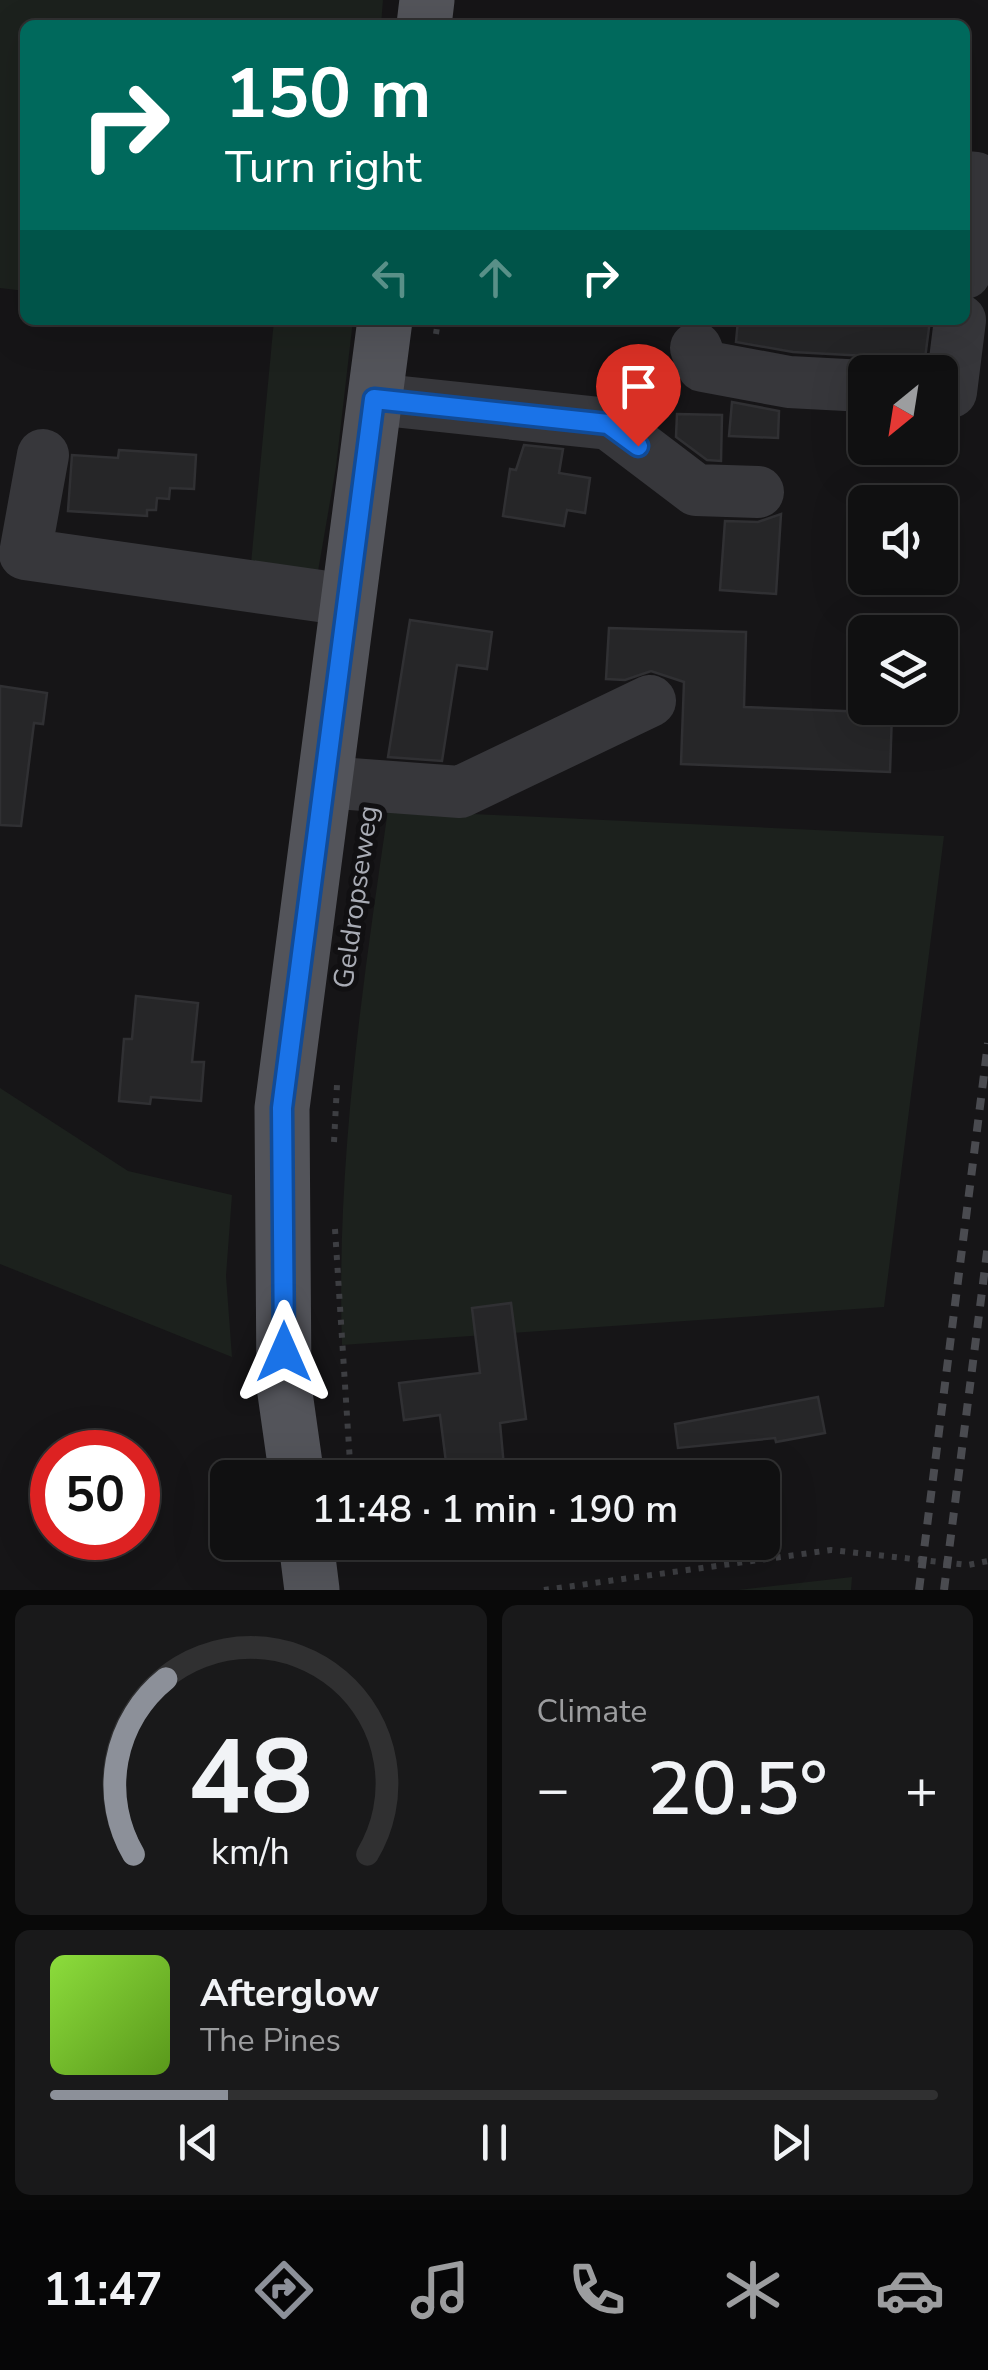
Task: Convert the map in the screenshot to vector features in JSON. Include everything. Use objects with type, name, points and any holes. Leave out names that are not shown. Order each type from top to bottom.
[{"type":"main road","name":"Geldropseweg","points":[[294,1460],[284,1386],[282,1108],[348,600],[400,402],[385,325]]},
{"type":"main road","points":[[308,1560],[312,1590]]},
{"type":"lane","points":[[970,177],[976,178],[970,230]]},
{"type":"lane","points":[[956,355],[959,325]]},
{"type":"lane","points":[[696,348],[703,366],[788,382],[848,385]]},
{"type":"lane","points":[[400,402],[608,424],[696,490],[758,492]]},
{"type":"lane","points":[[43,456],[25,554],[348,600]]},
{"type":"lane","points":[[324,782],[460,792],[650,702]]},
{"type":"path","points":[[400,402],[436,325]]},
{"type":"path","points":[[334,1154],[338,1076]]},
{"type":"path","points":[[334,1210],[350,1460]]},
{"type":"path","points":[[544,1590],[832,1550],[968,1565],[988,1561]]},
{"type":"shaded area","points":[[0,0],[383,0],[381,20],[20,20],[20,290],[0,288]]},
{"type":"shaded area","points":[[274,325],[352,325],[336,467],[316,583],[250,574]]},
{"type":"shaded area","points":[[388,810],[944,836],[884,1307],[342,1345],[347,1144],[360,1010]]},
{"type":"shaded area","points":[[0,1088],[128,1171],[232,1195],[226,1276],[232,1357],[0,1264]]},
{"type":"shaded area","points":[[852,1577],[851,1590],[738,1590]]},
{"type":"building","points":[[738,325],[929,325],[925,355],[793,352],[736,342]]},
{"type":"building","points":[[732,402],[779,411],[778,438],[729,436]]},
{"type":"building","points":[[677,414],[722,415],[721,461],[707,460],[676,437]]},
{"type":"building","points":[[524,445],[563,449],[559,473],[590,478],[585,513],[567,510],[564,526],[503,516],[510,469],[516,470]]},
{"type":"building","points":[[119,450],[196,455],[194,489],[170,488],[169,499],[157,498],[156,510],[147,510],[147,516],[68,511],[72,455],[118,458]]},
{"type":"building","points":[[781,514],[776,594],[720,590],[725,521],[758,522]]},
{"type":"building","points":[[410,620],[492,632],[487,669],[457,665],[442,761],[388,757]]},
{"type":"building","points":[[609,628],[746,632],[744,707],[848,711],[848,725],[892,725],[890,772],[681,764],[684,682],[651,671],[625,680],[606,679]]},
{"type":"building","points":[[0,686],[47,693],[43,724],[34,723],[21,826],[0,825]]},
{"type":"building","points":[[136,996],[198,1003],[192,1062],[204,1062],[201,1101],[151,1097],[150,1104],[119,1101],[124,1039],[132,1039]]},
{"type":"building","points":[[511,1303],[526,1419],[500,1423],[503,1460],[446,1460],[440,1415],[404,1420],[399,1383],[480,1373],[472,1308]]},
{"type":"building","points":[[818,1397],[825,1433],[776,1442],[775,1438],[678,1448],[675,1424]]},
{"type":"railway","points":[[919,1590],[988,1043]]},
{"type":"railway","points":[[944,1590],[988,1244]]},
{"type":"route","points":[[284,1352],[282,1108],[374,399],[608,424],[638,446]]}]
